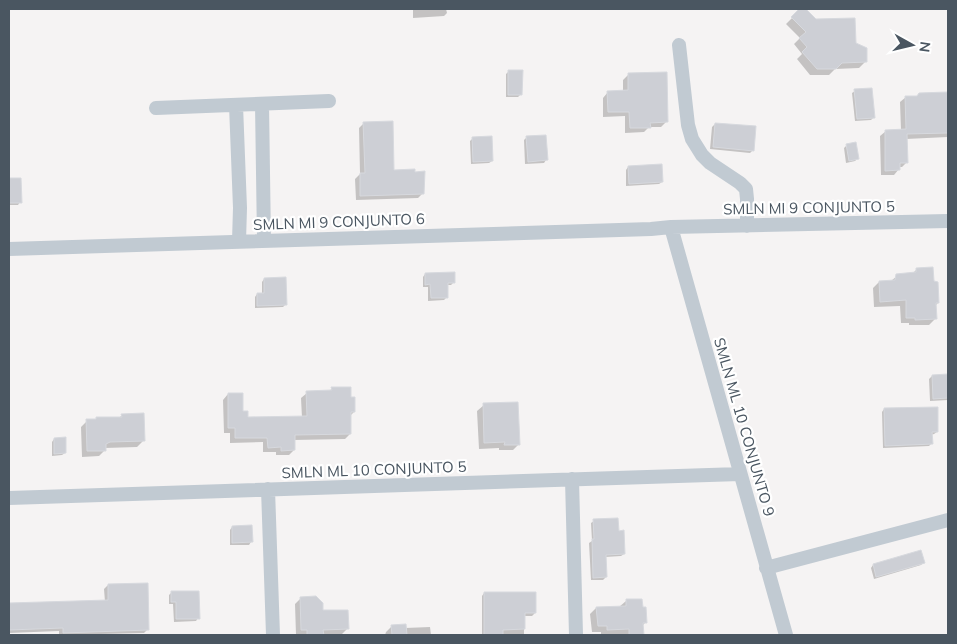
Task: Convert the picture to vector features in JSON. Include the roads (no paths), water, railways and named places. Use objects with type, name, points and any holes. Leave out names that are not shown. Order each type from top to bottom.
[{"type":"street","points":[[679,45],[688,125],[692,139],[702,155],[710,163],[746,190],[748,226]]},
{"type":"street","points":[[156,108],[329,102]]},
{"type":"street","points":[[262,104],[264,240]]},
{"type":"street","points":[[236,105],[239,242]]},
{"type":"street","name":"SMLN MI 9 CONJUNTO 5","points":[[671,228],[948,221]]},
{"type":"street","name":"SMLN MI 9 CONJUNTO 6","points":[[9,249],[671,228]]},
{"type":"street","name":"SMLN ML 10 CONJUNTO 9","points":[[671,228],[786,635]]},
{"type":"street","name":"SMLN ML 10 CONJUNTO 5","points":[[9,498],[740,474]]},
{"type":"street","points":[[572,479],[576,635]]},
{"type":"street","points":[[268,489],[273,635]]},
{"type":"street","points":[[766,568],[948,520]]}]
